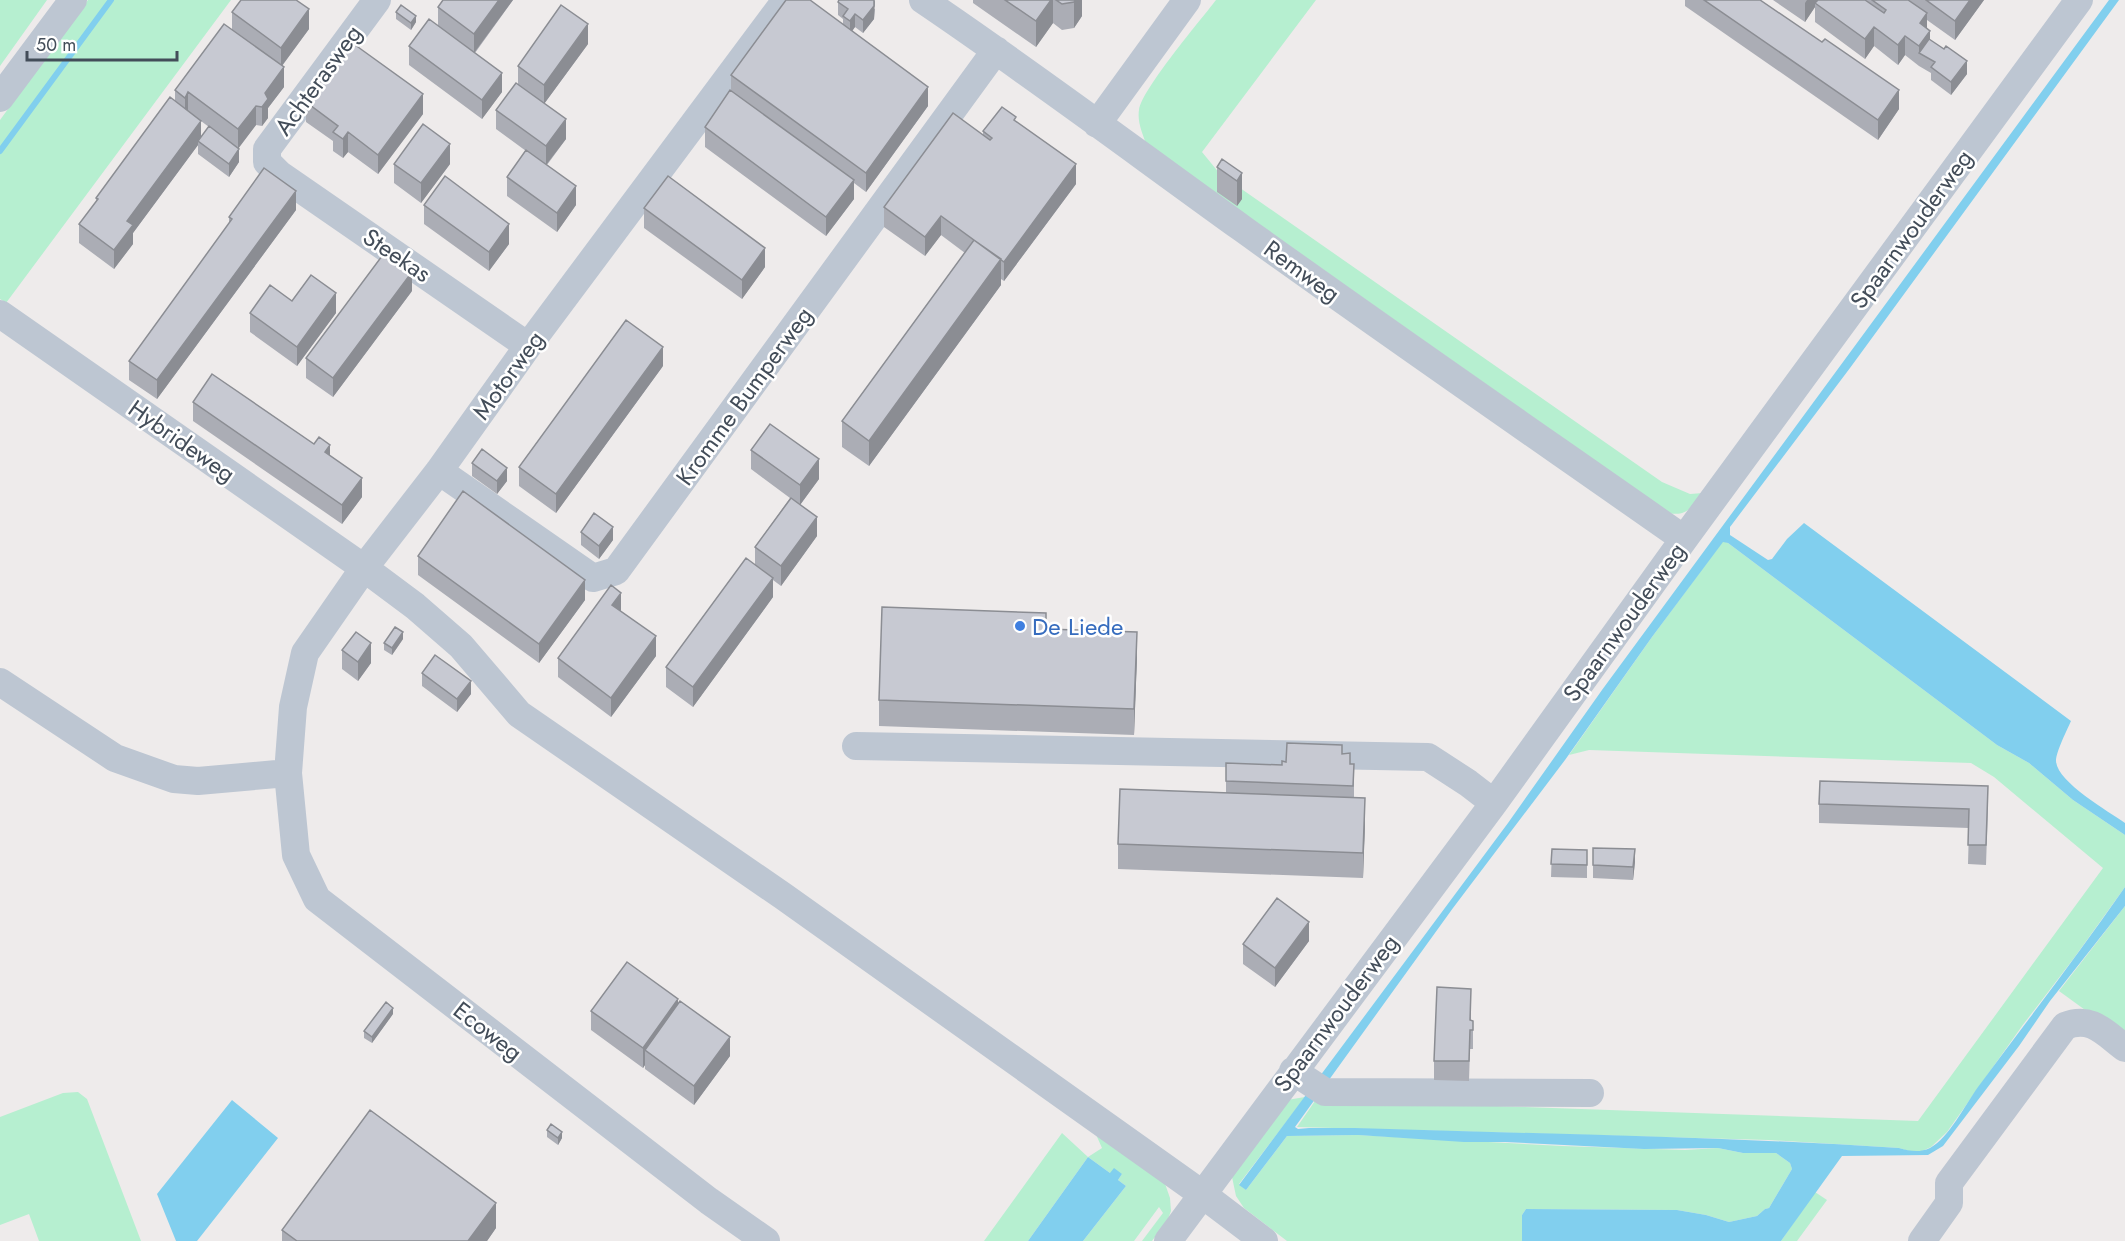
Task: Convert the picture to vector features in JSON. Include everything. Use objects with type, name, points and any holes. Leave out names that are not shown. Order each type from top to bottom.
[{"type":"street","points":[[0,98],[73,0]]},
{"type":"street","name":"Achterasweg","points":[[267,162],[267,149],[377,0]]},
{"type":"street","name":"Motorweg","points":[[288,773],[293,707],[305,653],[364,568],[440,471],[528,346],[786,0]]},
{"type":"street","name":"Remweg","points":[[922,0],[996,50],[1381,328],[1684,539]]},
{"type":"street","points":[[1115,137],[1186,0]]},
{"type":"street","name":"Spaarnwouderweg","points":[[1167,1241],[1202,1194],[1309,1081],[1494,803],[1684,539],[2079,0]]},
{"type":"street","name":"Kromme Bumperweg","points":[[440,471],[592,578],[616,571],[996,50]]},
{"type":"street","name":"Steekas","points":[[267,162],[279,174],[528,346]]},
{"type":"street","name":"Hybrideweg","points":[[0,314],[415,606],[461,646],[519,714],[783,896],[1202,1194],[1264,1241]]},
{"type":"street","points":[[0,682],[115,758],[174,779],[198,781],[288,773]]},
{"type":"street","points":[[856,746],[1428,757],[1494,803]]},
{"type":"street","name":"Ecoweg","points":[[288,773],[296,855],[317,899],[709,1201],[766,1241]]},
{"type":"street","points":[[1922,1241],[1949,1203],[1949,1183],[2065,1026],[2074,1022],[2092,1024],[2125,1048]]},
{"type":"street","points":[[1309,1081],[1590,1093]]},
{"type":"green space","points":[[0,0],[47,0],[0,66]]},
{"type":"green space","points":[[88,0],[231,0],[6,303],[0,299],[0,120]]},
{"type":"green space","points":[[1216,0],[1316,0],[1202,152],[1220,174],[1662,482],[1690,494],[1703,493],[1692,506],[1685,512],[1669,513],[1147,146],[1139,119],[1139,110],[1143,100],[1160,72]]},
{"type":"green space","points":[[1723,541],[1997,745],[2029,763],[2073,800],[2125,835],[2125,887],[2074,958],[2022,1026],[1947,1132],[1931,1147],[1922,1151],[1769,1140],[1297,1127],[1315,1101],[1918,1121],[2103,868],[1994,777],[1971,763],[1589,750],[1569,755]]},
{"type":"green space","points":[[2125,906],[2125,1039],[2059,991]]},
{"type":"green space","points":[[78,1092],[87,1099],[141,1241],[39,1241],[29,1214],[0,1225],[0,1117],[63,1093]]},
{"type":"green space","points":[[1305,1097],[1239,1184],[1246,1190],[1287,1136],[1358,1135],[1562,1146],[1685,1150],[1718,1148],[1743,1153],[1776,1153],[1790,1163],[1792,1169],[1769,1208],[1757,1216],[1729,1222],[1677,1210],[1526,1209],[1522,1215],[1522,1241],[1287,1241],[1244,1208],[1236,1196],[1232,1177],[1287,1100]]},
{"type":"green space","points":[[1094,1130],[1163,1178],[1170,1198],[1171,1211],[1152,1241],[1142,1241],[1163,1213],[1159,1207],[1134,1241],[1083,1241],[1126,1186],[1118,1180],[1122,1174],[1110,1173],[1088,1157],[1102,1148]]},
{"type":"green space","points":[[1062,1133],[1088,1157],[1028,1241],[984,1241]]},
{"type":"green space","points":[[1815,1192],[1827,1200],[1797,1241],[1781,1241]]},
{"type":"water","points":[[2109,0],[2119,0],[1850,368],[1730,527],[1730,535],[1768,560],[1772,559],[1787,539],[1804,523],[2071,721],[2056,757],[2059,769],[2074,787],[2125,823],[2125,835],[2073,800],[2029,763],[1997,745],[1728,543],[1723,542],[1295,1127],[1298,1129],[1355,1128],[1695,1138],[1926,1150],[1944,1137],[2125,887],[2125,906],[2050,1001],[1943,1146],[1928,1155],[1842,1156],[1781,1241],[1522,1241],[1522,1215],[1526,1209],[1677,1210],[1729,1222],[1757,1216],[1769,1208],[1792,1169],[1790,1163],[1776,1153],[1743,1153],[1718,1148],[1644,1149],[1464,1142],[1358,1135],[1287,1136],[1246,1190],[1239,1185],[1508,823],[1602,690]]},
{"type":"water","points":[[232,1100],[278,1138],[197,1241],[176,1241],[157,1194]]},
{"type":"water","points":[[1088,1157],[1110,1173],[1114,1168],[1122,1174],[1118,1180],[1126,1186],[1083,1241],[1028,1241]]},
{"type":"building","points":[[241,0],[296,0],[309,9],[281,48],[232,12]]},
{"type":"building","points":[[443,0],[499,0],[474,34],[438,7]]},
{"type":"building","points":[[786,0],[810,0],[928,87],[866,173],[731,75]]},
{"type":"building","points":[[839,0],[874,0],[874,6],[863,20],[855,14],[850,21],[843,16],[848,9],[838,2]]},
{"type":"building","points":[[1005,0],[1051,0],[1036,21]]},
{"type":"building","points":[[1056,0],[1075,0],[1062,4]]},
{"type":"building","points":[[1704,0],[1760,0],[1822,42],[1825,39],[1899,90],[1878,120]]},
{"type":"building","points":[[1818,0],[1865,0],[1884,13],[1886,10],[1872,0],[1908,0],[1927,13],[1920,23],[1930,31],[1919,46],[1905,36],[1898,45],[1874,27],[1865,39],[1815,3]]},
{"type":"building","points":[[1926,0],[1970,0],[1955,21]]},
{"type":"building","points":[[401,5],[416,16],[411,23],[396,12]]},
{"type":"building","points":[[561,5],[588,24],[544,85],[518,66]]},
{"type":"building","points":[[429,19],[502,73],[482,100],[409,46]]},
{"type":"building","points":[[224,24],[284,67],[265,93],[268,99],[262,107],[256,106],[238,129],[188,92],[185,98],[175,90]]},
{"type":"building","points":[[1929,39],[1944,49],[1946,46],[1967,61],[1951,82],[1931,67],[1935,62],[1919,53]]},
{"type":"building","points":[[351,42],[423,94],[378,155],[348,132],[343,139],[333,132],[338,126],[306,102]]},
{"type":"building","points":[[516,83],[566,119],[546,146],[496,110]]},
{"type":"building","points":[[730,90],[854,180],[826,217],[705,127]]},
{"type":"building","points":[[170,97],[201,121],[127,221],[133,225],[114,250],[79,224]]},
{"type":"building","points":[[1002,107],[1016,117],[1014,120],[1076,164],[1004,262],[941,216],[925,237],[884,207],[953,113],[990,140],[992,138],[983,131]]},
{"type":"building","points":[[423,124],[450,144],[421,183],[394,164]]},
{"type":"building","points":[[209,126],[239,149],[229,164],[198,141]]},
{"type":"building","points":[[526,150],[576,186],[557,213],[507,177]]},
{"type":"building","points":[[1222,159],[1242,173],[1237,181],[1217,167]]},
{"type":"building","points":[[264,168],[296,191],[157,380],[129,361],[232,219],[229,217]]},
{"type":"building","points":[[445,176],[509,224],[489,252],[424,205]]},
{"type":"building","points":[[668,176],[765,248],[742,280],[644,208]]},
{"type":"building","points":[[974,240],[1001,259],[869,441],[842,421]]},
{"type":"building","points":[[385,252],[412,272],[333,378],[306,358]]},
{"type":"building","points":[[311,275],[336,293],[297,347],[250,313],[270,285],[292,301]]},
{"type":"building","points":[[626,320],[663,347],[556,494],[519,467]]},
{"type":"building","points":[[212,374],[314,444],[319,437],[330,445],[325,452],[362,478],[342,505],[193,402]]},
{"type":"building","points":[[770,424],[819,459],[800,485],[751,450]]},
{"type":"building","points":[[482,449],[507,468],[497,481],[472,463]]},
{"type":"building","points":[[463,491],[585,580],[539,644],[418,556]]},
{"type":"building","points":[[791,498],[817,517],[781,566],[755,547]]},
{"type":"building","points":[[594,513],[613,527],[599,546],[581,532]]},
{"type":"building","points":[[746,558],[773,578],[693,687],[666,667]]},
{"type":"building","points":[[611,585],[621,593],[612,605],[656,636],[611,698],[558,658]]},
{"type":"building","points":[[882,607],[1046,613],[1046,629],[1137,632],[1134,709],[879,700]]},
{"type":"building","points":[[395,627],[403,632],[392,648],[384,643]]},
{"type":"building","points":[[356,632],[371,643],[358,662],[342,650]]},
{"type":"building","points":[[435,655],[471,681],[457,699],[422,673]]},
{"type":"building","points":[[1287,743],[1342,745],[1342,754],[1350,753],[1350,764],[1354,764],[1353,786],[1226,781],[1226,763],[1282,765],[1282,761],[1286,762]]},
{"type":"building","points":[[1820,781],[1988,786],[1986,845],[1968,845],[1969,809],[1819,804]]},
{"type":"building","points":[[1120,789],[1365,798],[1363,853],[1118,844]]},
{"type":"building","points":[[1593,848],[1635,849],[1633,867],[1593,865]]},
{"type":"building","points":[[1552,849],[1587,850],[1587,865],[1551,864]]},
{"type":"building","points":[[1277,898],[1309,922],[1275,968],[1243,944]]},
{"type":"building","points":[[627,962],[678,999],[643,1048],[591,1011]]},
{"type":"building","points":[[1437,987],[1471,989],[1470,1020],[1473,1021],[1473,1030],[1470,1030],[1469,1061],[1434,1061]]},
{"type":"building","points":[[680,1001],[730,1037],[694,1086],[645,1050]]},
{"type":"building","points":[[386,1002],[393,1008],[372,1037],[364,1031]]},
{"type":"building","points":[[370,1110],[496,1203],[468,1241],[297,1241],[282,1230]]},
{"type":"building","points":[[551,1124],[562,1132],[558,1138],[547,1130]]},
{"type":"waterway","points":[[0,151],[111,0]]},
{"type":"place","name":"De Liede","points":[[1020,626]]}]
